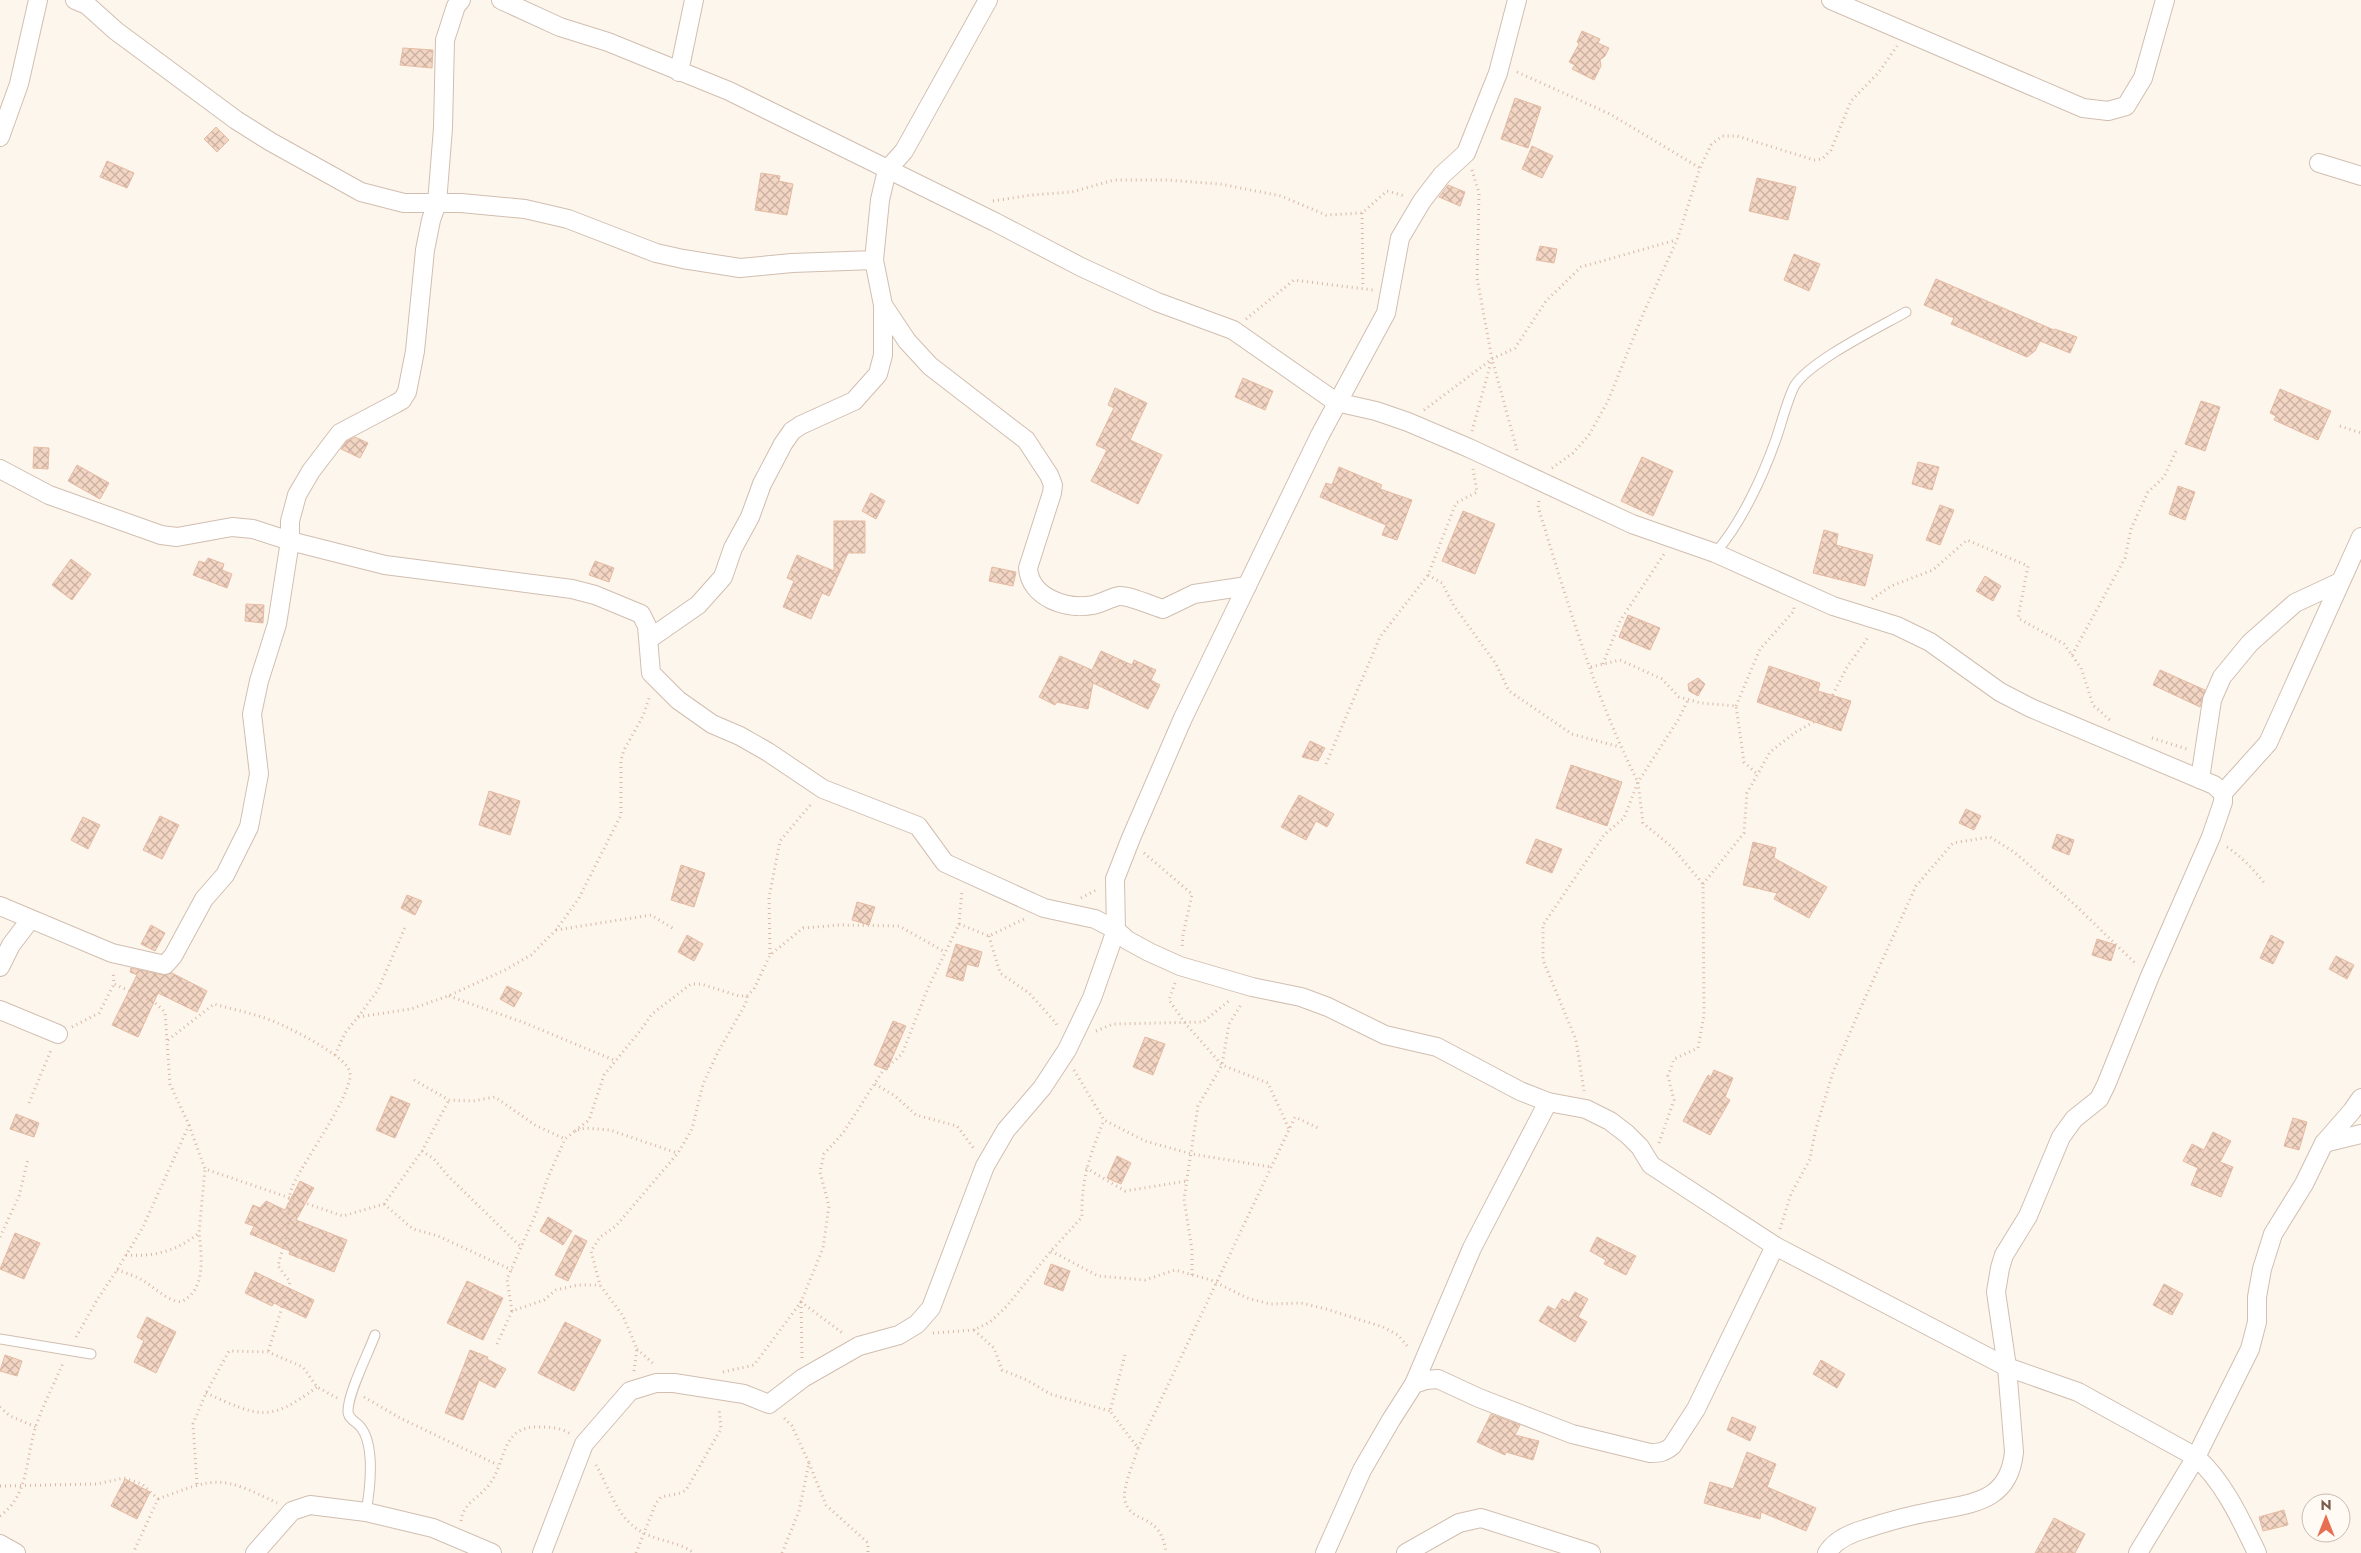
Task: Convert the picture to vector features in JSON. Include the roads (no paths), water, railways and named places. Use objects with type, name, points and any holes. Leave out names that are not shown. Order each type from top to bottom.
[{"type":"street","points":[[0,137],[19,84],[38,0]]},
{"type":"street","points":[[75,0],[87,5],[116,31],[236,120],[360,192],[404,202],[525,209],[568,219],[656,253],[740,268],[792,263],[874,260]]},
{"type":"street","points":[[0,906],[112,953],[165,965],[170,961],[204,898],[225,875],[248,827],[259,774],[252,714],[259,681],[266,664],[277,624],[290,541],[290,521],[297,495],[311,471],[340,434],[402,400],[407,392],[415,351],[425,250],[431,220],[437,203],[443,128],[445,40],[456,6],[461,0]]},
{"type":"street","points":[[501,0],[560,27],[608,42],[729,91],[1081,267],[1157,302],[1233,330],[1336,402],[1376,410],[1408,422],[1523,472],[1632,524],[1715,553],[1851,613],[1881,620],[1930,642],[2000,692],[2031,708],[2214,785],[2222,793],[2223,802],[2211,837],[2150,976],[2114,1069],[2099,1098],[2074,1119],[2060,1138],[2028,1216],[2004,1255],[1996,1292],[2007,1367],[2014,1452],[2008,1478],[1998,1489],[1972,1505],[1897,1519],[1859,1531],[1840,1540],[1827,1553]]},
{"type":"street","points":[[679,72],[694,0]]},
{"type":"street","points":[[649,639],[698,605],[723,577],[733,548],[750,517],[762,484],[792,431],[854,401],[878,374],[883,355],[883,305],[874,260],[880,200],[887,170],[904,152],[988,0]]},
{"type":"street","points":[[542,1553],[584,1444],[630,1391],[656,1383],[718,1380],[769,1404],[803,1378],[859,1346],[899,1335],[917,1324],[931,1308],[986,1166],[1006,1130],[1042,1088],[1067,1048],[1092,998],[1116,930],[1115,879],[1183,718],[1336,402],[1386,313],[1400,238],[1422,201],[1442,175],[1466,153],[1501,65],[1517,0]]},
{"type":"street","points":[[1830,0],[2083,108],[2108,111],[2126,106],[2143,78],[2165,0]]},
{"type":"street","points":[[2319,163],[2361,176]]},
{"type":"street","points":[[883,305],[907,341],[930,366],[991,415],[1019,433],[1049,475],[1053,484],[1052,494],[1028,568],[1034,587],[1042,594],[1075,607],[1094,604],[1121,596],[1163,609],[1194,594],[1247,586]]},
{"type":"street","points":[[0,469],[49,495],[161,535],[177,536],[232,527],[253,529],[290,541],[385,565],[572,589],[594,594],[641,614],[647,626],[651,673],[678,700],[706,719],[768,752],[822,788],[918,826],[945,863],[1044,908],[1095,919],[1116,930],[1127,940],[1180,966],[1252,987],[1301,997],[1328,1007],[1385,1035],[1437,1047],[1520,1091],[1548,1102],[1586,1109],[1610,1121],[1640,1147],[1651,1165],[1775,1246],[2007,1367],[2078,1392],[2196,1457],[2211,1470],[2258,1553]]},
{"type":"street","points":[[2222,793],[2268,743],[2361,537]]},
{"type":"street","points":[[2200,779],[2212,700],[2222,677],[2250,643],[2295,604],[2340,582]]},
{"type":"street","points":[[0,967],[11,945],[30,920]]},
{"type":"street","points":[[0,1010],[58,1034]]},
{"type":"street","points":[[2138,1553],[2196,1457],[2250,1349],[2257,1322],[2262,1269],[2272,1234],[2304,1184],[2324,1143],[2361,1098]]},
{"type":"street","points":[[1325,1553],[1362,1470],[1414,1384],[1472,1248],[1548,1102]]},
{"type":"street","points":[[2324,1143],[2361,1134]]},
{"type":"street","points":[[1414,1384],[1438,1379],[1479,1398],[1572,1434],[1601,1442],[1660,1453],[1672,1446],[1696,1409],[1775,1246]]},
{"type":"street","points":[[254,1553],[292,1511],[310,1505],[366,1512],[433,1528],[492,1553]]},
{"type":"street","points":[[1406,1553],[1459,1523],[1481,1518],[1591,1553]]},
{"type":"street","points":[[0,1544],[16,1553]]},
{"type":"lane","points":[[1715,553],[1731,536],[1746,506],[1774,446],[1795,385],[1820,362],[1906,312]]},
{"type":"lane","points":[[366,1512],[370,1492],[370,1462],[365,1434],[362,1428],[349,1416],[348,1412],[353,1391],[375,1335]]},
{"type":"lane","points":[[0,1339],[91,1354]]}]
